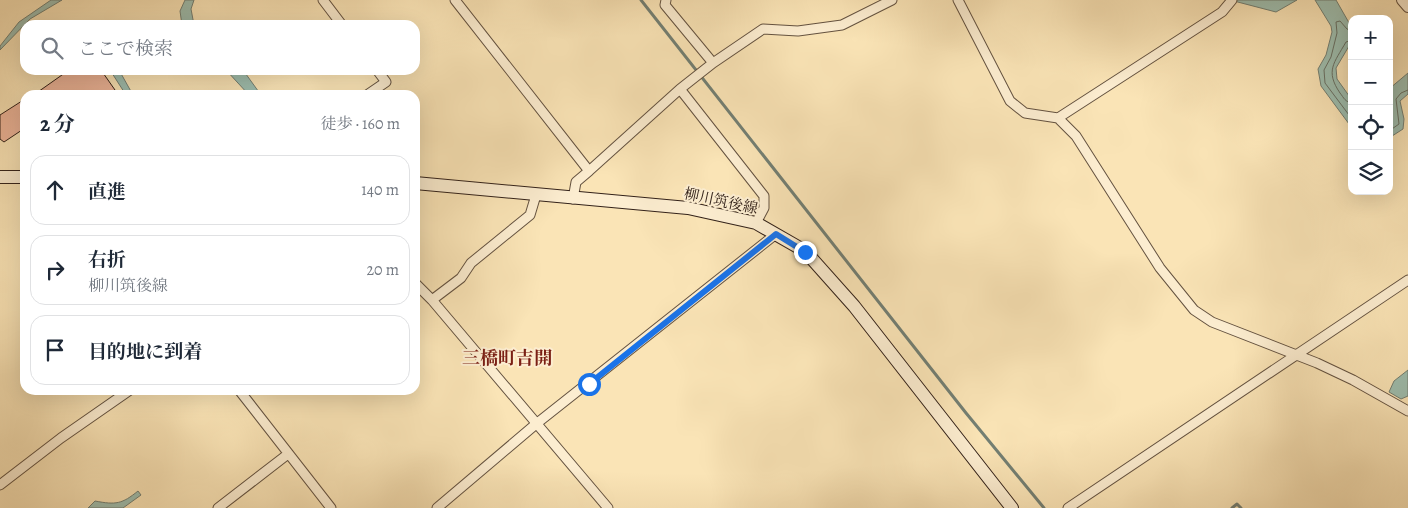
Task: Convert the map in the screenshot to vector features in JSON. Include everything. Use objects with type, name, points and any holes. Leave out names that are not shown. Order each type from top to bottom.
[{"type":"main road","points":[[0,177],[20,177]]},
{"type":"main road","name":"柳川筑後線","points":[[420,183],[573,199],[688,208],[756,223],[805,252],[849,300],[1012,508]]},
{"type":"street","points":[[323,0],[338,20]]},
{"type":"street","points":[[455,0],[589,171]]},
{"type":"street","points":[[666,0],[666,5],[713,62]]},
{"type":"street","points":[[573,199],[576,182],[713,62],[763,29],[798,31],[842,25],[892,0]]},
{"type":"street","points":[[958,0],[1010,101],[1026,113],[1058,118],[1076,136],[1088,152],[1125,216],[1155,261],[1194,310],[1212,322],[1296,355],[1377,392],[1406,409]]},
{"type":"street","points":[[1402,0],[1408,7]]},
{"type":"street","points":[[1058,118],[1222,12],[1232,2]]},
{"type":"street","points":[[374,90],[386,82],[380,75]]},
{"type":"street","points":[[680,89],[764,196],[764,208],[756,223]]},
{"type":"street","points":[[432,300],[461,278],[471,263],[530,215],[536,195]]},
{"type":"street","points":[[437,508],[536,424],[776,234]]},
{"type":"street","points":[[1068,508],[1408,280]]},
{"type":"street","points":[[420,288],[608,508]]},
{"type":"street","points":[[0,485],[61,438],[123,395]]},
{"type":"street","points":[[243,395],[331,508]]},
{"type":"street","points":[[218,508],[288,454]]},
{"type":"water","points":[[51,0],[62,0],[29,20],[22,20]]},
{"type":"water","points":[[185,0],[194,0],[191,9],[193,20],[181,20],[180,11]]},
{"type":"water","points":[[1230,0],[1297,0],[1276,12]]},
{"type":"water","points":[[1315,0],[1336,0],[1348,21],[1348,48],[1336,68],[1337,79],[1348,94],[1348,123],[1321,86],[1318,69],[1326,55],[1332,32],[1331,26]]},
{"type":"water","points":[[19,22],[20,29],[0,50],[0,46]]},
{"type":"water","points":[[1408,73],[1408,94],[1400,101],[1404,119],[1403,129],[1393,135],[1393,105],[1393,86]]},
{"type":"water","points":[[113,75],[122,75],[130,90],[123,90]]},
{"type":"water","points":[[231,75],[247,75],[257,90],[244,90]]},
{"type":"water","points":[[1408,370],[1408,396],[1401,399],[1389,392],[1394,381]]},
{"type":"water","points":[[138,491],[141,495],[123,508],[88,508],[95,501],[114,503],[123,501]]},
{"type":"building","points":[[62,75],[104,75],[115,90],[41,90]]},
{"type":"building","points":[[20,102],[20,131],[4,142],[0,139],[0,115]]},
{"type":"waterway","points":[[641,0],[966,413],[1044,508]]},
{"type":"waterway","points":[[1232,508],[1237,504],[1241,508]]},
{"type":"district","name":"三橋町吉開","points":[[507,358]]},
{"type":"route","points":[[589,384],[776,234],[805,252]]}]
